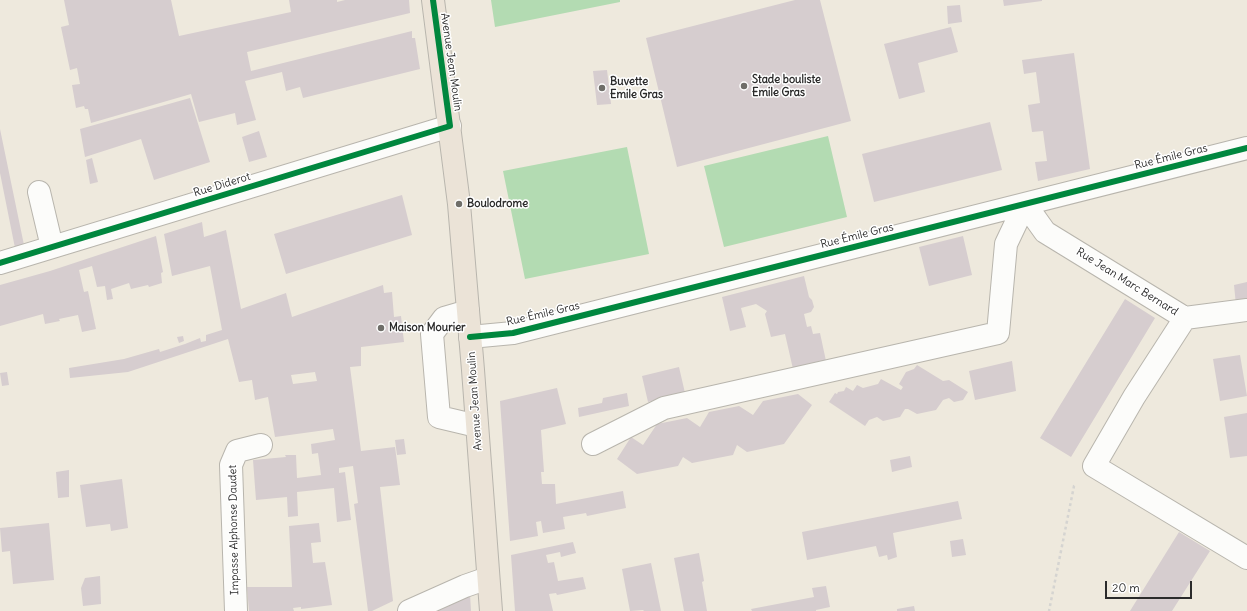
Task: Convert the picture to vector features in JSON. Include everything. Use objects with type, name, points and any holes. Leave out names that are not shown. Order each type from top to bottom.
[{"type":"main road","name":"Avenue Jean Moulin","points":[[433,0],[459,204],[490,611]]},
{"type":"street","name":"Rue Diderot","points":[[0,263],[450,126]]},
{"type":"street","name":"Rue Émile Gras","points":[[470,337],[513,333],[1247,148]]},
{"type":"street","points":[[39,192],[52,247]]},
{"type":"street","points":[[593,444],[664,408],[998,333],[1006,244],[1025,204]]},
{"type":"street","name":"Rue Jean Marc Bernard","points":[[1025,204],[1045,232],[1185,318],[1247,310]]},
{"type":"street","points":[[468,311],[444,318],[432,334],[439,417],[477,426]]},
{"type":"street","points":[[1185,318],[1134,397],[1094,466],[1247,558]]},
{"type":"street","name":"Impasse Alphonse Daudet","points":[[236,611],[231,465],[237,451],[261,445]]},
{"type":"street","points":[[409,611],[471,583],[488,578]]},
{"type":"path","points":[[1048,611],[1074,486],[1094,466]]},
{"type":"green space","points":[[491,0],[620,0],[620,2],[495,27]]},
{"type":"green space","points":[[828,136],[847,217],[724,247],[704,166]]},
{"type":"green space","points":[[627,147],[649,254],[525,279],[503,171]]},
{"type":"building","points":[[64,0],[171,0],[179,36],[291,12],[289,0],[337,0],[337,2],[345,0],[409,0],[410,13],[247,52],[251,71],[412,31],[412,38],[415,38],[420,69],[303,98],[300,87],[286,91],[282,72],[245,81],[256,120],[237,125],[235,113],[199,122],[191,94],[91,123],[88,109],[85,109],[84,106],[76,108],[72,85],[80,84],[77,68],[70,70],[61,27],[69,25]]},
{"type":"building","name":"Stade bouliste Emile Gras","points":[[795,0],[820,0],[851,121],[677,167],[646,38]]},
{"type":"building","points":[[1003,0],[1042,0],[1042,1],[1004,6]]},
{"type":"building","points":[[960,5],[962,22],[948,24],[947,6]]},
{"type":"building","points":[[951,27],[958,52],[918,63],[925,92],[899,99],[884,44]]},
{"type":"building","points":[[1074,53],[1090,169],[1038,181],[1035,162],[1047,161],[1043,131],[1032,132],[1028,105],[1040,103],[1036,72],[1024,74],[1022,60]]},
{"type":"building","name":"Buvette Emile Gras","points":[[607,70],[611,104],[597,105],[593,71]]},
{"type":"building","points":[[190,98],[210,162],[154,180],[141,139],[85,157],[80,129]]},
{"type":"building","points":[[990,122],[1002,170],[874,202],[862,154]]},
{"type":"building","points":[[0,129],[24,245],[15,248],[0,173]]},
{"type":"building","points":[[259,131],[267,157],[249,162],[242,137]]},
{"type":"building","points":[[92,158],[98,182],[90,184],[86,160]]},
{"type":"building","points":[[402,195],[412,235],[286,274],[274,234]]},
{"type":"building","points":[[202,222],[204,237],[226,230],[241,309],[286,293],[292,317],[383,285],[384,293],[392,292],[394,317],[401,316],[404,342],[361,347],[361,366],[350,367],[361,451],[395,447],[400,485],[380,487],[393,601],[372,611],[368,611],[354,504],[358,503],[353,466],[339,468],[339,473],[345,472],[351,520],[337,522],[334,488],[297,492],[298,516],[288,517],[287,497],[256,500],[253,460],[286,457],[285,455],[296,455],[297,478],[321,475],[318,453],[312,454],[311,444],[335,440],[333,429],[275,437],[268,397],[255,400],[252,380],[239,382],[228,339],[128,372],[70,378],[69,368],[124,359],[159,349],[160,352],[200,338],[201,342],[206,341],[206,335],[222,330],[210,266],[172,276],[164,234]],"holes":[[[315,372],[317,381],[293,384],[291,375]]]},
{"type":"building","points":[[156,236],[163,272],[161,273],[162,283],[149,287],[148,285],[131,289],[129,283],[111,289],[113,299],[107,300],[105,286],[97,287],[92,266],[79,270],[84,292],[88,291],[96,329],[82,332],[78,315],[45,324],[43,314],[0,326],[0,285],[50,271]]},
{"type":"building","points":[[963,236],[972,275],[929,286],[919,247]]},
{"type":"building","points":[[804,276],[809,297],[812,300],[814,307],[811,312],[804,314],[807,327],[811,326],[813,334],[820,333],[826,361],[793,369],[785,334],[771,337],[765,314],[767,311],[756,304],[741,308],[746,327],[730,331],[722,297]]},
{"type":"building","points":[[1247,282],[1247,303],[1236,305],[1234,285]]},
{"type":"building","points":[[1125,299],[1155,318],[1071,457],[1040,438]]},
{"type":"building","points":[[183,336],[184,341],[179,343],[177,337]]},
{"type":"building","points":[[1240,355],[1247,396],[1220,401],[1213,359]]},
{"type":"building","points":[[1012,361],[1016,391],[975,400],[969,371]]},
{"type":"building","points":[[917,365],[943,381],[949,380],[968,392],[963,400],[954,402],[949,398],[943,400],[936,410],[917,414],[905,409],[900,417],[883,421],[877,417],[869,420],[865,426],[829,402],[835,393],[837,394],[838,392],[844,391],[846,387],[853,391],[857,385],[863,388],[878,384],[881,379],[901,390],[903,387],[899,384],[906,372],[914,369]]},
{"type":"building","points":[[679,367],[685,393],[648,402],[642,376]]},
{"type":"building","points":[[7,372],[9,385],[2,386],[0,373]]},
{"type":"building","points":[[557,388],[566,424],[541,430],[544,472],[541,472],[542,484],[555,484],[556,504],[623,491],[626,508],[587,516],[586,513],[563,517],[565,529],[543,533],[541,521],[536,522],[538,536],[510,541],[500,401]]},
{"type":"building","points":[[627,393],[629,406],[579,417],[578,408],[602,403],[603,398]]},
{"type":"building","points":[[798,394],[812,405],[784,444],[747,452],[737,445],[733,455],[692,463],[683,457],[678,466],[637,474],[617,459],[631,437],[643,445],[657,424],[687,418],[700,427],[709,412],[739,406],[753,415],[763,401]]},
{"type":"building","points":[[1247,413],[1247,456],[1230,458],[1224,417]]},
{"type":"building","points":[[404,439],[406,454],[397,455],[395,440]]},
{"type":"building","points":[[910,456],[912,467],[892,472],[890,460]]},
{"type":"building","points":[[69,470],[69,497],[58,498],[56,472]]},
{"type":"building","points":[[122,479],[128,528],[111,531],[110,524],[86,527],[80,485]]},
{"type":"building","points":[[958,501],[962,519],[893,533],[897,557],[888,560],[887,555],[879,557],[876,546],[807,560],[802,532]]},
{"type":"building","points":[[49,523],[54,580],[13,584],[10,551],[2,552],[0,528]]},
{"type":"building","points":[[319,523],[321,542],[311,543],[313,563],[325,562],[332,605],[301,609],[301,607],[293,608],[294,611],[249,611],[247,587],[292,587],[289,526]]},
{"type":"building","points":[[1179,532],[1210,551],[1172,611],[1130,611]]},
{"type":"building","points":[[963,539],[966,555],[952,557],[950,541]]},
{"type":"building","points":[[573,542],[576,553],[561,557],[560,552],[546,555],[548,563],[554,562],[558,581],[583,577],[586,589],[557,595],[556,593],[549,594],[553,611],[515,611],[511,555]]},
{"type":"building","points":[[699,553],[707,611],[684,611],[674,558]]},
{"type":"building","points":[[651,563],[661,611],[630,611],[622,569]]},
{"type":"building","points":[[100,576],[101,604],[83,606],[81,588],[85,578]]},
{"type":"building","points":[[826,586],[830,607],[816,611],[752,611],[751,609],[814,597],[812,588]]},
{"type":"building","points":[[470,594],[471,611],[433,611]]},
{"type":"building","points":[[914,606],[915,611],[897,611],[897,609]]},
{"type":"cycle path","points":[[0,263],[450,126],[433,0]]},
{"type":"cycle path","points":[[470,337],[513,333],[1247,148]]},
{"type":"place","name":"Stade bouliste Emile Gras","points":[[744,86]]},
{"type":"place","name":"Buvette Emile Gras","points":[[602,88]]},
{"type":"place","name":"Boulodrome","points":[[459,204]]},
{"type":"place","name":"Maison Mourier","points":[[381,328]]}]
